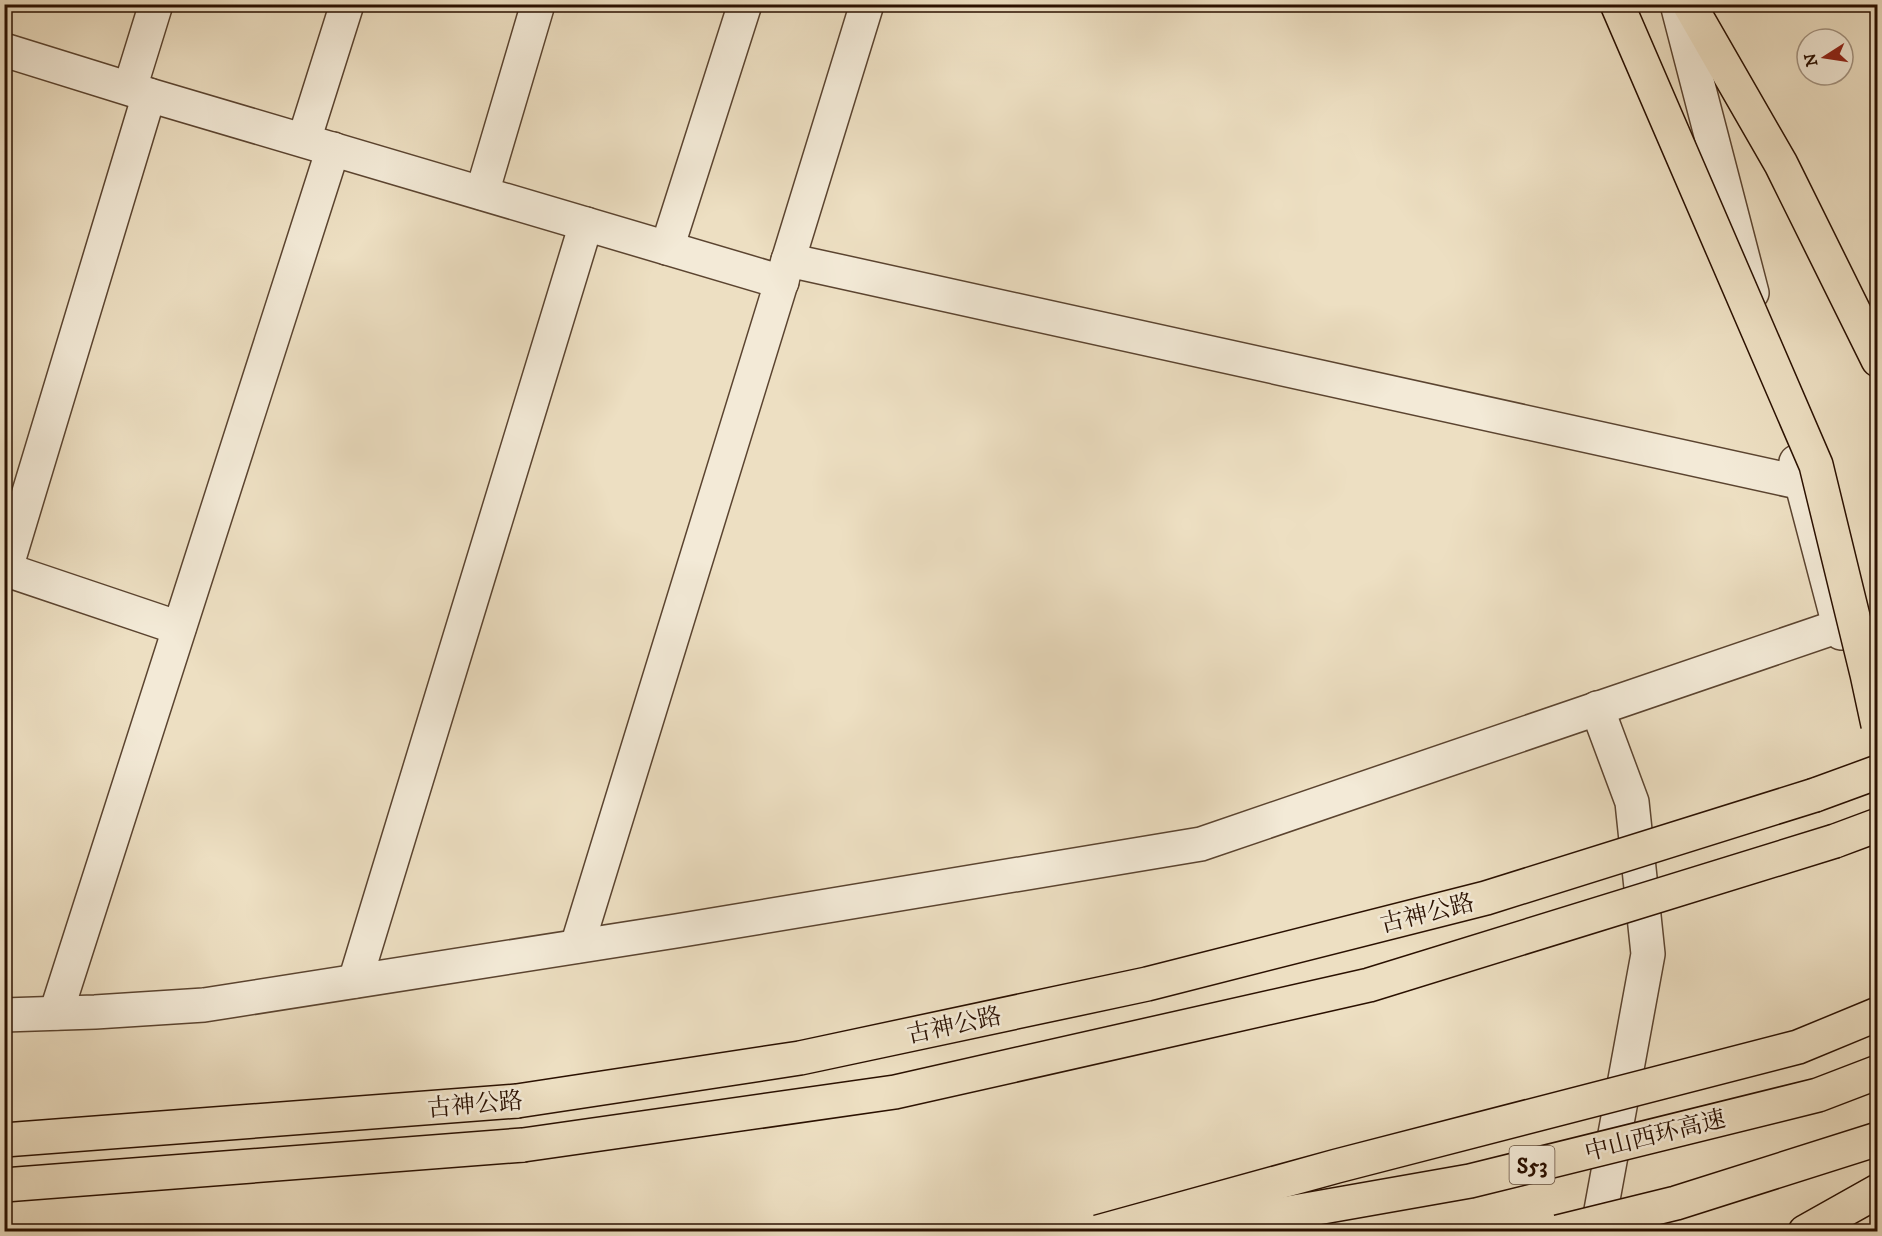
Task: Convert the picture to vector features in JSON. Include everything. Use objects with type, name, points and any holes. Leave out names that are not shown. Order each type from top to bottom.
[{"type":"main road","points":[[1617,4],[1816,465],[1878,725]]},
{"type":"main road","points":[[1689,4],[1781,164],[1878,360]]},
{"type":"main road","name":"古神公路","points":[[4,1140],[517,1101],[800,1058],[1147,984],[1486,898],[1815,795],[1878,772]]},
{"type":"main road","name":"古神公路","points":[[4,1185],[523,1145],[895,1092],[1369,985],[1823,845],[1878,825]]},
{"type":"main road","points":[[1098,1232],[1337,1166],[1798,1047],[1878,1014]]},
{"type":"main road","name":"中山西环高速","points":[[1181,1232],[1470,1181],[1818,1095],[1878,1072]]},
{"type":"main road","points":[[1558,1232],[1676,1203],[1878,1139]]},
{"type":"main road","points":[[1805,1232],[1878,1191]]},
{"type":"street","points":[[156,4],[139,91],[5,571],[179,628]]},
{"type":"street","points":[[56,1013],[179,628],[319,144],[347,4]]},
{"type":"street","points":[[482,193],[538,4]]},
{"type":"street","points":[[667,248],[745,4]]},
{"type":"street","points":[[577,946],[867,4]]},
{"type":"street","points":[[1677,4],[1839,626],[1878,739]]},
{"type":"street","points":[[4,50],[667,248],[1802,483]]},
{"type":"street","points":[[355,981],[586,224]]},
{"type":"street","points":[[4,1015],[204,1005],[1201,844],[1839,626]]},
{"type":"street","points":[[1597,708],[1632,802],[1648,954],[1597,1232]]}]
